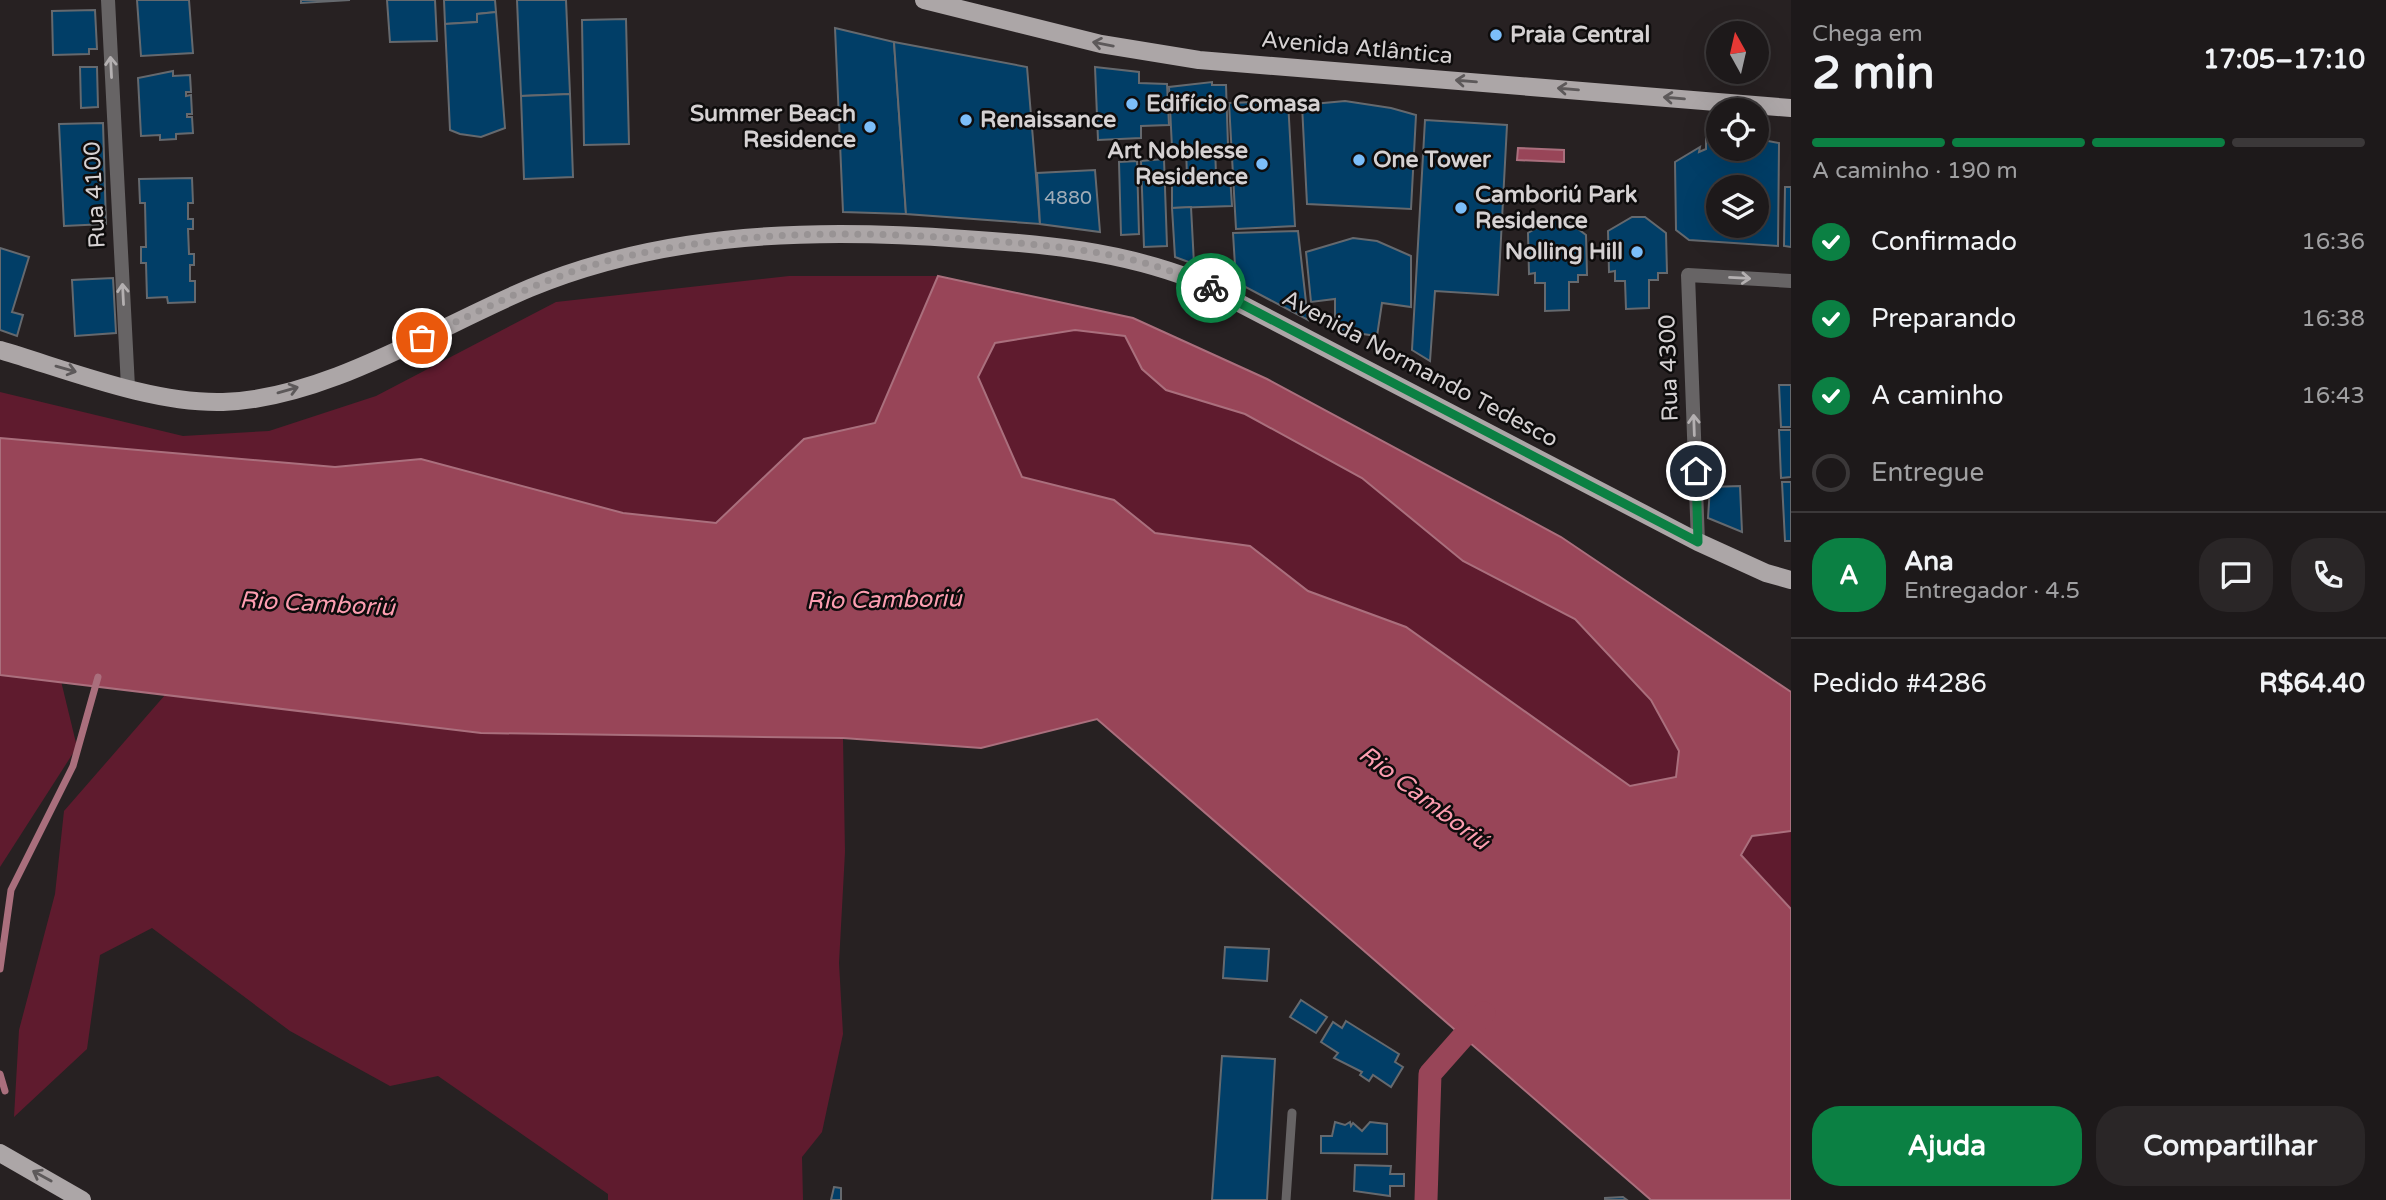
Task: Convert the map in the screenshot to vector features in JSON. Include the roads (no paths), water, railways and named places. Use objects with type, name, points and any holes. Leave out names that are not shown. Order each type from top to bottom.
[{"type":"main road","name":"Avenida Atlântica","points":[[924,0],[1101,44],[1199,60],[1791,108]]},
{"type":"main road","name":"Avenida Normando Tedesco","points":[[0,350],[128,387],[200,401],[222,402],[270,396],[354,369],[530,289],[578,271],[671,247],[809,233],[863,233],[1042,244],[1140,260],[1195,280],[1698,542],[1754,569],[1791,580]]},
{"type":"main road","points":[[0,1153],[82,1200]]},
{"type":"street","name":"Rua 4100","points":[[108,0],[128,387]]},
{"type":"street","name":"Rua 4300","points":[[1698,542],[1688,275],[1791,281]]},
{"type":"lane","points":[[1286,1200],[1292,1113]]},
{"type":"water","points":[[1518,148],[1564,150],[1564,162],[1517,160]]},
{"type":"water","name":"Rio Camboriú","points":[[938,276],[1133,318],[1267,379],[1561,537],[1791,692],[1791,831],[1752,836],[1741,855],[1791,909],[1791,1200],[1651,1200],[1097,719],[981,748],[843,738],[481,733],[0,675],[0,438],[335,467],[421,459],[623,513],[716,523],[804,439],[875,423]],"holes":[[[1075,330],[1125,336],[1142,369],[1166,390],[1245,414],[1362,478],[1463,561],[1575,619],[1651,700],[1679,751],[1676,777],[1630,786],[1406,627],[1308,591],[1250,546],[1155,533],[1114,500],[1022,477],[978,377],[995,343]]]},
{"type":"waterway","points":[[0,969],[11,890],[73,766],[98,677]]},
{"type":"waterway","points":[[1426,1200],[1430,1074],[1484,1013]]},
{"type":"waterway","points":[[0,1074],[5,1091]]},
{"type":"place","name":"Praia Central","points":[[1496,35]]},
{"type":"place","name":"Edifício Comasa","points":[[1132,104]]},
{"type":"place","name":"Renaissance","points":[[966,120]]},
{"type":"place","name":"Summer Beach Residence","points":[[870,127]]},
{"type":"place","name":"One Tower","points":[[1359,160]]},
{"type":"place","name":"Art Noblesse Residence","points":[[1262,164]]},
{"type":"place","name":"Camboriú Park Residence","points":[[1461,208]]},
{"type":"place","name":"Nolling Hill","points":[[1637,252]]}]
